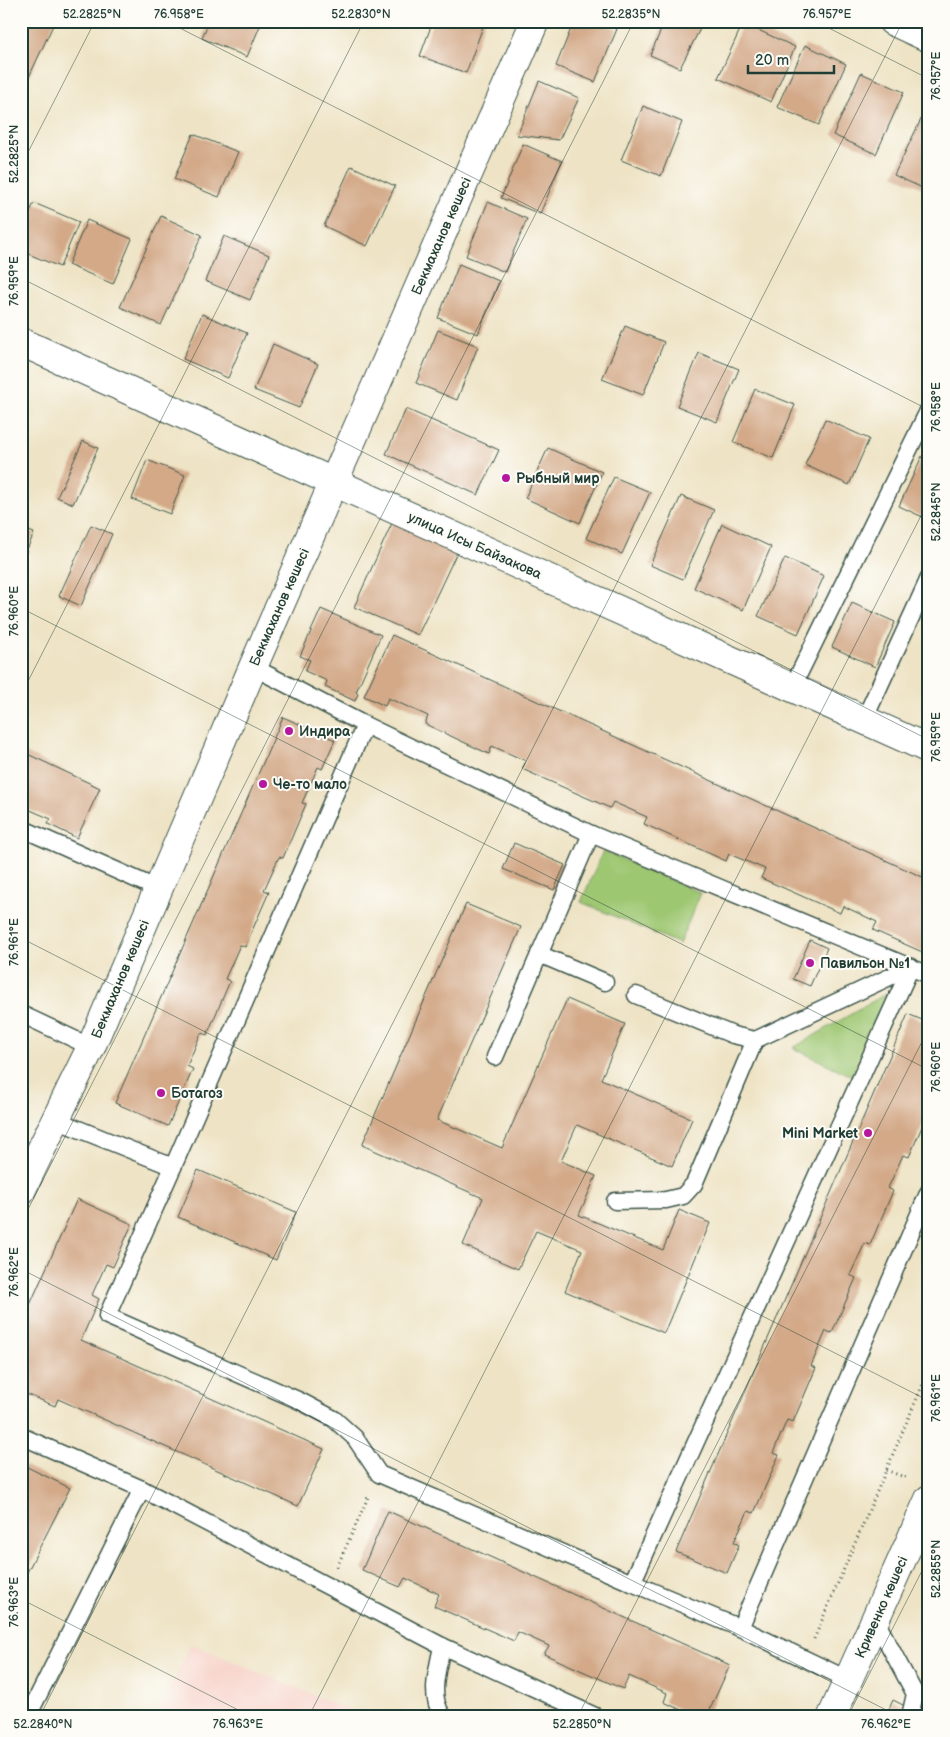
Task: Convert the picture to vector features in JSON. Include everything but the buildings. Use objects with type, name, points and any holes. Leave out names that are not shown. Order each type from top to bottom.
[{"type":"street","name":"Бекмаханов көшесі","points":[[21,1191],[91,1047],[253,666],[535,21]]},
{"type":"street","points":[[892,21],[929,38]]},
{"type":"street","name":"улица Исы Байзакова","points":[[21,342],[929,749]]},
{"type":"street","name":"Кривенко көшесі","points":[[832,1716],[929,1499]]},
{"type":"lane","points":[[792,688],[929,409]]},
{"type":"lane","points":[[864,720],[929,578]]},
{"type":"lane","points":[[253,666],[365,725],[591,834],[929,975]]},
{"type":"lane","points":[[365,725],[107,1316],[300,1401],[334,1419],[354,1438],[378,1474],[740,1628],[849,1680]]},
{"type":"lane","points":[[21,828],[158,889]]},
{"type":"lane","points":[[495,1057],[591,834]]},
{"type":"lane","points":[[539,954],[604,982]]},
{"type":"lane","points":[[636,995],[733,1035],[755,1040],[911,967]]},
{"type":"lane","points":[[632,1583],[911,967]]},
{"type":"lane","points":[[21,1014],[91,1047]]},
{"type":"lane","points":[[615,1201],[666,1200],[683,1196],[694,1184],[755,1040]]},
{"type":"lane","points":[[56,1120],[173,1167]]},
{"type":"lane","points":[[740,1628],[929,1191]]},
{"type":"lane","points":[[21,1436],[142,1489],[442,1646],[595,1716]]},
{"type":"lane","points":[[28,1716],[142,1489]]},
{"type":"lane","points":[[875,1619],[914,1694],[910,1716]]},
{"type":"lane","points":[[442,1646],[435,1684],[437,1707],[443,1716]]},
{"type":"path","points":[[805,1659],[929,1370]]},
{"type":"path","points":[[328,1587],[378,1474]]},
{"type":"shaded area","points":[[191,1644],[364,1716],[158,1716]]},
{"type":"green space","points":[[603,851],[701,893],[679,944],[581,902]]},
{"type":"green space","points":[[892,990],[852,1076],[793,1048]]},
{"type":"place","name":"Рыбный мир","points":[[506,478]]},
{"type":"place","name":"Индира","points":[[289,731]]},
{"type":"place","name":"Че-то мало","points":[[263,784]]},
{"type":"place","name":"Павильон №1","points":[[810,963]]},
{"type":"place","name":"Ботагоз","points":[[161,1093]]},
{"type":"place","name":"Mini Market","points":[[868,1133]]}]
